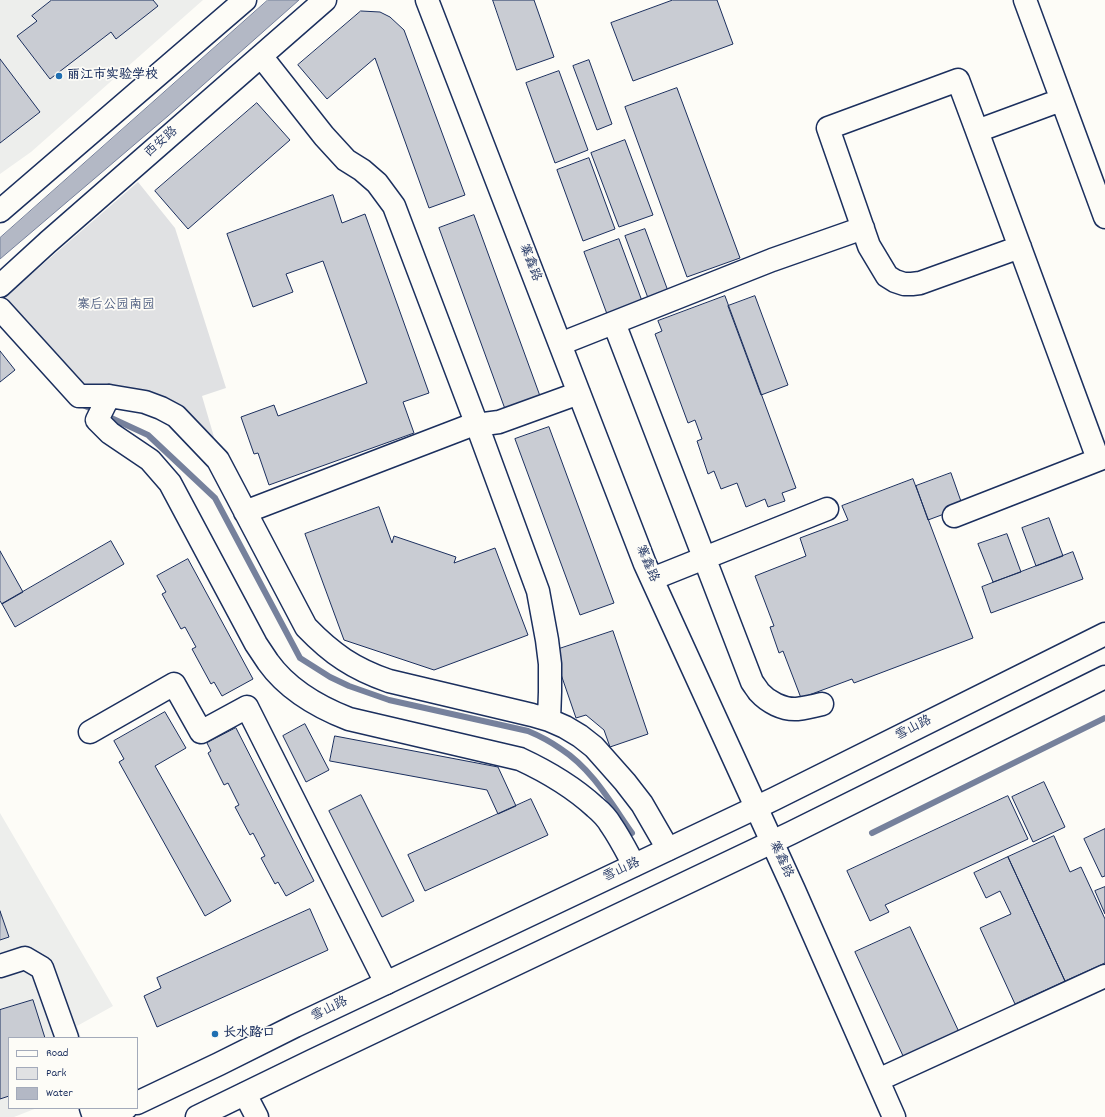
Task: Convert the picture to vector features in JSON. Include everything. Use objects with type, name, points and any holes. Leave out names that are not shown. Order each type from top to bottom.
[{"type":"street","points":[[0,211],[245,0]]},
{"type":"street","name":"西安路","points":[[0,286],[48,242],[324,0]]},
{"type":"street","name":"寨鑫路","points":[[427,0],[645,564],[772,842],[894,1117]]},
{"type":"street","points":[[1025,0],[1105,217]]},
{"type":"street","points":[[261,56],[324,136],[346,160],[362,170],[377,183],[394,206],[538,591],[550,664],[549,720]]},
{"type":"street","points":[[954,516],[1102,458],[1020,247],[958,80],[828,128],[869,246],[887,276],[895,281],[904,284],[920,283],[1020,247]]},
{"type":"street","points":[[977,131],[1061,100]]},
{"type":"street","points":[[560,344],[772,260],[863,228]]},
{"type":"street","points":[[0,309],[79,396],[109,396],[145,402],[176,416],[218,460],[306,627],[321,643],[338,656],[367,673],[389,681],[549,720],[565,726],[594,747],[625,782],[642,804],[668,849]]},
{"type":"street","points":[[614,323],[752,682],[759,692],[769,700],[786,708],[795,709],[822,704]]},
{"type":"street","points":[[245,512],[469,426],[499,422],[579,393]]},
{"type":"street","points":[[109,396],[97,420],[110,433],[150,460],[170,482],[256,644],[269,663],[284,680],[302,695],[321,707],[349,719],[520,759],[544,770],[566,783],[600,811],[611,824],[634,865]]},
{"type":"street","points":[[652,579],[827,509]]},
{"type":"street","name":"雪山路","points":[[138,1103],[295,1026],[756,807],[1105,634]]},
{"type":"street","points":[[197,1117],[772,842],[1105,677]]},
{"type":"street","points":[[90,732],[174,684],[201,732],[247,707],[386,983]]},
{"type":"street","points":[[0,966],[25,958],[42,968],[67,1037]]},
{"type":"street","points":[[878,1080],[1105,976]]},
{"type":"street","points":[[245,1094],[257,1117]]},
{"type":"street","points":[[105,1117],[124,1109]]},
{"type":"shaded area","name":"丽江市实验学校","points":[[0,0],[203,0],[31,152],[0,174]]},
{"type":"shaded area","points":[[0,813],[113,1006],[77,1026],[81,1037],[8,1037],[8,1109],[34,1109],[14,1117],[0,1117]]},
{"type":"green space","name":"寨后公园南园","points":[[138,182],[175,228],[226,388],[202,396],[214,437],[207,440],[197,427],[82,389],[5,297]]},
{"type":"water","points":[[268,0],[299,0],[168,116],[0,259],[0,238]]},
{"type":"building","points":[[52,0],[153,0],[158,6],[116,39],[111,32],[50,79],[17,36],[37,21],[32,16]]},
{"type":"building","points":[[493,0],[534,0],[554,57],[517,70]]},
{"type":"building","points":[[673,0],[717,0],[733,44],[633,81],[611,23]]},
{"type":"building","points":[[361,11],[380,12],[390,17],[404,30],[465,195],[429,208],[375,58],[327,99],[298,65]]},
{"type":"building","points":[[0,59],[40,112],[0,143]]},
{"type":"building","points":[[589,60],[612,124],[597,130],[573,66]]},
{"type":"building","points":[[559,71],[588,150],[555,163],[526,83]]},
{"type":"building","points":[[677,88],[740,258],[687,277],[625,107]]},
{"type":"building","points":[[257,103],[290,140],[188,229],[155,191]]},
{"type":"building","points":[[625,140],[653,215],[619,227],[591,153]]},
{"type":"building","points":[[589,158],[615,229],[583,241],[557,170]]},
{"type":"building","points":[[333,195],[342,223],[365,214],[429,393],[403,402],[414,433],[269,485],[258,453],[254,454],[241,417],[274,405],[278,416],[367,383],[323,261],[286,274],[293,292],[253,307],[227,234]]},
{"type":"building","points":[[474,215],[540,396],[505,409],[439,228]]},
{"type":"building","points":[[645,229],[668,291],[648,298],[625,236]]},
{"type":"building","points":[[619,239],[642,301],[607,314],[584,252]]},
{"type":"building","points":[[725,296],[796,488],[782,493],[785,501],[768,507],[765,499],[746,507],[737,483],[721,489],[714,471],[708,474],[697,441],[702,439],[695,420],[688,423],[655,334],[662,331],[658,321]]},
{"type":"building","points":[[755,296],[788,385],[761,395],[728,306]]},
{"type":"building","points":[[0,351],[15,370],[0,382]]},
{"type":"building","points":[[549,427],[614,603],[580,615],[515,439]]},
{"type":"building","points":[[951,473],[963,507],[928,520],[916,486]]},
{"type":"building","points":[[913,479],[973,638],[854,683],[852,679],[801,698],[783,651],[779,653],[770,627],[774,626],[755,576],[806,556],[800,538],[848,520],[842,506]]},
{"type":"building","points":[[379,507],[392,543],[394,536],[456,557],[454,563],[495,548],[528,635],[434,670],[344,640],[305,534]]},
{"type":"building","points":[[1049,518],[1063,556],[1036,566],[1022,528]]},
{"type":"building","points":[[1007,534],[1021,572],[993,582],[978,544]]},
{"type":"building","points":[[111,541],[124,564],[15,627],[2,604]]},
{"type":"building","points":[[0,551],[23,592],[2,604],[0,601]]},
{"type":"building","points":[[1073,552],[1083,579],[991,613],[982,587]]},
{"type":"building","points":[[188,559],[253,679],[222,696],[214,682],[211,684],[192,649],[196,647],[185,627],[181,629],[162,594],[166,592],[157,576]]},
{"type":"building","points":[[613,631],[648,734],[610,747],[604,730],[586,715],[576,718],[553,651]]},
{"type":"building","points":[[165,712],[186,748],[155,766],[231,901],[205,916],[119,762],[124,759],[114,741]]},
{"type":"building","points":[[305,724],[329,770],[306,782],[283,736]]},
{"type":"building","points":[[236,728],[314,881],[286,896],[278,882],[275,884],[261,858],[265,856],[253,833],[250,835],[235,807],[239,805],[228,783],[224,785],[208,753],[211,751],[207,743]]},
{"type":"building","points":[[335,736],[498,767],[516,806],[498,814],[487,790],[330,761]]},
{"type":"building","points":[[1044,782],[1065,827],[1033,842],[1012,797]]},
{"type":"building","points":[[361,795],[414,901],[382,917],[329,811]]},
{"type":"building","points":[[1008,796],[1028,839],[885,905],[889,912],[870,921],[847,871]]},
{"type":"building","points":[[531,799],[548,835],[425,891],[408,855]]},
{"type":"building","points":[[1105,829],[1105,876],[1102,877],[1084,839]]},
{"type":"building","points":[[1054,836],[1070,872],[1081,867],[1105,919],[1105,963],[1065,981],[1008,857]]},
{"type":"building","points":[[1008,857],[1065,981],[1015,1004],[980,928],[1011,914],[1000,891],[986,898],[974,873]]},
{"type":"building","points":[[1105,887],[1105,914],[1095,891]]},
{"type":"building","points":[[310,909],[328,950],[157,1027],[144,996],[161,988],[157,978]]},
{"type":"building","points":[[0,911],[9,937],[0,940]]},
{"type":"building","points":[[910,927],[959,1032],[904,1058],[855,952]]},
{"type":"building","points":[[33,1000],[45,1037],[8,1037],[8,1096],[0,1099],[0,1010]]},
{"type":"waterway","points":[[81,404],[148,435],[215,498],[300,658],[330,677],[349,686],[389,700],[528,731],[541,737],[572,757],[592,776],[632,833]]},
{"type":"waterway","points":[[872,833],[1105,718]]},
{"type":"place","name":"丽江市实验学校","points":[[59,76]]},
{"type":"place","name":"长水路口","points":[[215,1034]]}]
